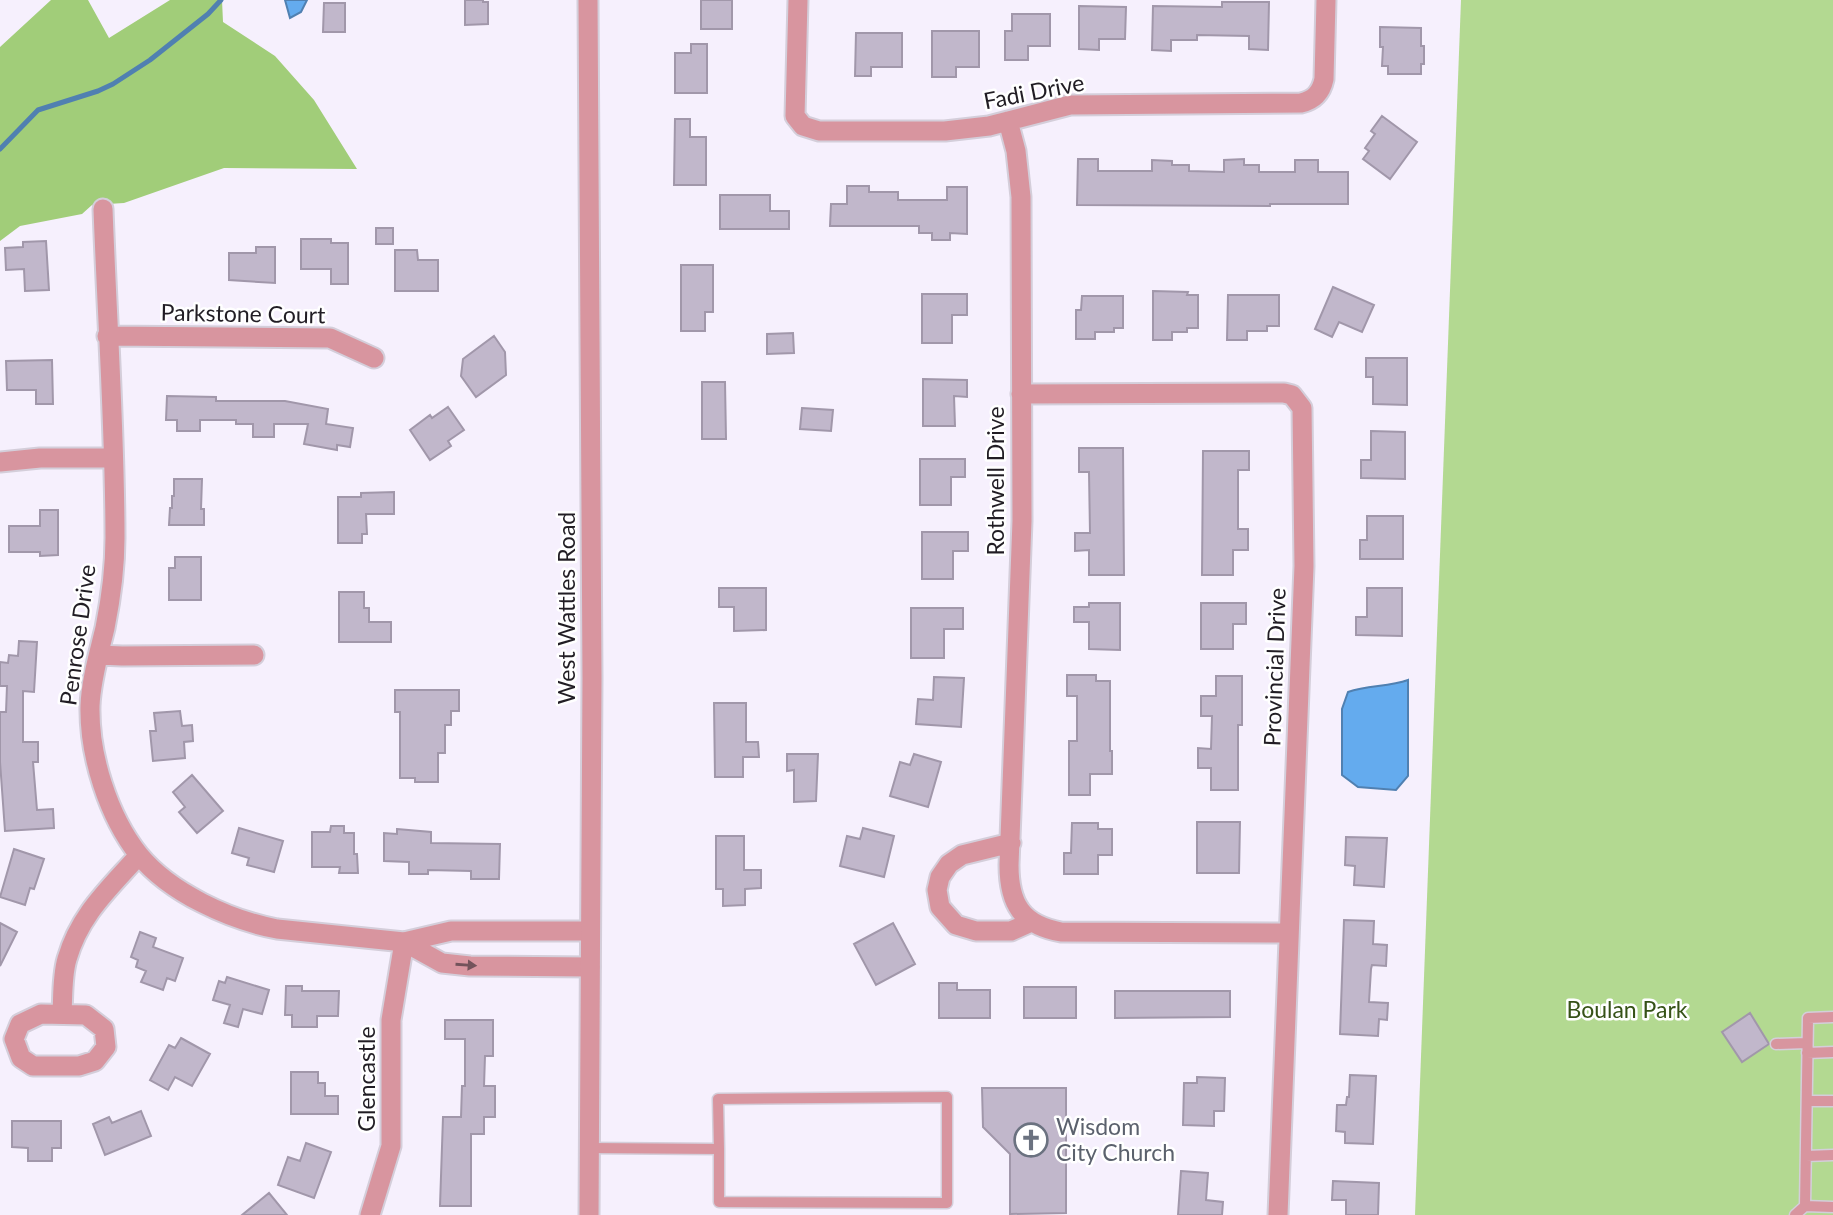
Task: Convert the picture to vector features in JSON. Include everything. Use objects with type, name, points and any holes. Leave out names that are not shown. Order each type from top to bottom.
[{"type":"street","name":"West Wattles Road","points":[[588,0],[592,505],[589,1215]]},
{"type":"street","name":"Fadi Drive","points":[[798,0],[794,116],[803,126],[819,131],[946,131],[989,126],[1070,105],[1310,101],[1322,87],[1326,0]]},
{"type":"street","name":"Rothwell Drive","points":[[1009,121],[1016,151],[1021,197],[1020,596],[1009,884],[1013,898],[1031,922]]},
{"type":"street","name":"Penrose Drive","points":[[103,209],[114,567],[90,704],[96,760],[105,794],[139,855],[190,897],[224,914],[256,925],[404,942],[451,931],[590,931]]},
{"type":"street","name":"Parkstone Court","points":[[107,336],[330,338],[374,358]]},
{"type":"street","name":"Provincial Drive","points":[[1021,394],[1284,393],[1293,395],[1303,408],[1303,580],[1278,1215]]},
{"type":"street","points":[[0,463],[40,458],[112,458]]},
{"type":"street","points":[[99,654],[254,655]]},
{"type":"street","points":[[1010,843],[962,855],[948,864],[940,877],[937,890],[940,907],[949,920],[976,931],[1012,931],[1031,922],[1045,929],[1061,932],[1289,933]]},
{"type":"street","points":[[62,1014],[66,961],[81,923],[96,902],[139,855]]},
{"type":"street","name":"Penrose Drive","points":[[404,942],[442,963],[470,966],[590,967]]},
{"type":"street","name":"Glencastle","points":[[370,1215],[391,1146],[391,1020],[404,942]]},
{"type":"lane","points":[[1805,1206],[1808,1018],[1833,1017]]},
{"type":"lane","points":[[1776,1044],[1833,1052]]},
{"type":"lane","points":[[947,1097],[947,1203],[719,1202],[719,1149],[718,1099],[947,1097]]},
{"type":"lane","points":[[1807,1101],[1833,1101]]},
{"type":"lane","points":[[589,1148],[719,1149]]},
{"type":"lane","points":[[1806,1156],[1833,1156]]},
{"type":"lane","points":[[1795,1215],[1805,1206],[1833,1207]]},
{"type":"green space","points":[[51,0],[88,0],[109,38],[170,0],[222,0],[223,22],[275,56],[314,100],[357,169],[224,168],[124,203],[92,205],[82,214],[20,226],[0,241],[0,47]]},
{"type":"green space","name":"Boulan Park","points":[[1461,0],[1833,0],[1833,1215],[1415,1215]]},
{"type":"water","points":[[285,0],[307,0],[301,12],[290,18]]},
{"type":"water","points":[[1408,680],[1408,776],[1396,790],[1358,787],[1342,775],[1342,709],[1348,692]]},
{"type":"building","points":[[465,0],[488,2],[488,24],[465,25]]},
{"type":"building","points":[[701,0],[732,0],[732,29],[701,29]]},
{"type":"building","points":[[1222,2],[1269,2],[1268,50],[1249,49],[1249,36],[1197,35],[1197,40],[1171,40],[1171,51],[1152,50],[1153,6],[1222,7]]},
{"type":"building","points":[[324,3],[345,3],[345,32],[323,32]]},
{"type":"building","points":[[1079,6],[1126,7],[1125,39],[1099,39],[1099,50],[1079,49]]},
{"type":"building","points":[[1012,14],[1050,14],[1050,46],[1028,46],[1028,60],[1005,60],[1005,31],[1012,31]]},
{"type":"building","points":[[1380,27],[1421,28],[1424,64],[1421,64],[1421,74],[1388,74],[1388,66],[1382,66]]},
{"type":"building","points":[[932,31],[979,31],[979,67],[956,67],[956,77],[932,77]]},
{"type":"building","points":[[856,33],[902,33],[902,67],[871,67],[871,76],[855,76]]},
{"type":"building","points":[[691,44],[707,44],[707,93],[675,93],[675,53],[691,53]]},
{"type":"building","points":[[1382,116],[1417,142],[1390,179],[1363,159],[1369,151],[1365,148],[1375,134],[1371,131]]},
{"type":"building","points":[[675,119],[690,119],[690,137],[706,137],[706,185],[674,185]]},
{"type":"building","points":[[1078,159],[1098,159],[1098,171],[1152,171],[1152,160],[1172,161],[1172,165],[1189,165],[1189,171],[1224,172],[1224,160],[1244,159],[1244,165],[1259,165],[1259,172],[1295,172],[1295,160],[1318,160],[1318,172],[1348,172],[1348,204],[1077,205]]},
{"type":"building","points":[[847,186],[869,186],[869,192],[898,192],[898,200],[947,200],[947,187],[967,187],[967,234],[950,233],[950,240],[932,240],[932,233],[919,233],[919,226],[830,226],[831,204],[847,204]]},
{"type":"building","points":[[720,195],[770,195],[770,211],[789,211],[789,229],[720,229]]},
{"type":"building","points":[[376,228],[393,228],[393,244],[376,244]]},
{"type":"building","points":[[301,239],[331,239],[331,243],[348,243],[348,284],[331,284],[331,269],[301,269]]},
{"type":"building","points":[[46,241],[49,290],[25,291],[24,269],[6,270],[5,248],[23,247],[23,242]]},
{"type":"building","points":[[256,247],[275,247],[275,283],[229,280],[229,253],[256,253]]},
{"type":"building","points":[[395,250],[417,250],[418,260],[438,260],[438,291],[395,291]]},
{"type":"building","points":[[681,265],[713,265],[713,312],[705,312],[705,331],[681,331]]},
{"type":"building","points":[[1333,287],[1374,305],[1362,332],[1339,322],[1332,337],[1315,329]]},
{"type":"building","points":[[1153,291],[1188,292],[1187,295],[1198,295],[1198,328],[1187,328],[1187,332],[1172,332],[1172,340],[1153,340]]},
{"type":"building","points":[[922,294],[967,294],[967,315],[952,315],[952,343],[922,343]]},
{"type":"building","points":[[1228,295],[1279,295],[1279,326],[1267,326],[1267,331],[1247,331],[1247,340],[1227,340]]},
{"type":"building","points":[[1082,296],[1123,296],[1123,328],[1114,328],[1114,332],[1095,332],[1095,339],[1076,339],[1076,310],[1081,310]]},
{"type":"building","points":[[793,333],[794,353],[767,354],[767,334]]},
{"type":"building","points":[[494,336],[505,352],[506,375],[476,397],[461,376],[463,359]]},
{"type":"building","points":[[1366,358],[1407,358],[1407,405],[1373,404],[1373,377],[1366,377]]},
{"type":"building","points":[[52,360],[53,404],[36,404],[36,390],[7,390],[6,361]]},
{"type":"building","points":[[923,379],[967,380],[967,397],[954,396],[955,426],[923,426]]},
{"type":"building","points":[[702,382],[725,382],[726,439],[702,439]]},
{"type":"building","points":[[167,396],[216,397],[216,401],[285,401],[328,409],[326,424],[353,428],[350,447],[337,445],[337,450],[304,444],[308,424],[274,424],[274,437],[253,437],[253,424],[236,424],[236,420],[200,420],[200,431],[177,431],[177,420],[166,420]]},
{"type":"building","points":[[448,407],[464,430],[448,441],[451,446],[430,460],[410,430],[430,415],[432,418]]},
{"type":"building","points":[[802,408],[833,410],[831,431],[800,429]]},
{"type":"building","points":[[1371,431],[1405,432],[1405,479],[1361,478],[1361,460],[1371,460]]},
{"type":"building","points":[[1079,448],[1123,448],[1124,575],[1089,575],[1089,550],[1075,551],[1075,533],[1090,533],[1089,472],[1079,472]]},
{"type":"building","points":[[1203,451],[1249,451],[1249,470],[1238,470],[1238,529],[1248,529],[1248,550],[1233,550],[1233,575],[1202,575]]},
{"type":"building","points":[[920,459],[965,459],[965,477],[951,477],[951,505],[920,505]]},
{"type":"building","points":[[174,479],[202,479],[201,509],[204,509],[204,525],[169,525]]},
{"type":"building","points":[[394,492],[394,514],[366,514],[367,534],[362,534],[362,543],[338,543],[338,497]]},
{"type":"building","points":[[40,510],[58,510],[58,555],[9,552],[9,526],[40,526]]},
{"type":"building","points":[[1367,516],[1403,516],[1403,559],[1360,559],[1360,540],[1367,540]]},
{"type":"building","points":[[922,532],[968,532],[968,551],[953,551],[953,579],[922,579]]},
{"type":"building","points":[[175,557],[201,557],[201,600],[169,600],[169,568],[175,568]]},
{"type":"building","points":[[719,588],[766,588],[766,630],[734,631],[734,607],[719,607]]},
{"type":"building","points":[[1367,588],[1402,588],[1402,636],[1356,635],[1356,617],[1367,617]]},
{"type":"building","points":[[339,592],[364,592],[364,608],[369,608],[369,622],[391,622],[391,642],[339,642]]},
{"type":"building","points":[[1089,603],[1120,603],[1120,650],[1089,649],[1089,622],[1074,622],[1074,607],[1089,607]]},
{"type":"building","points":[[1201,603],[1246,603],[1246,624],[1233,624],[1233,649],[1201,649]]},
{"type":"building","points":[[911,608],[963,608],[963,629],[944,629],[944,658],[911,658]]},
{"type":"building","points":[[19,641],[37,642],[34,692],[23,691],[23,742],[38,742],[38,762],[33,762],[37,810],[53,809],[54,828],[5,831],[0,712],[6,712],[7,686],[0,686],[0,662],[8,663],[9,655],[18,656]]},
{"type":"building","points":[[1067,675],[1096,675],[1096,681],[1110,681],[1112,774],[1090,774],[1090,795],[1069,795],[1069,741],[1077,741],[1077,696],[1067,696]]},
{"type":"building","points":[[1216,676],[1242,676],[1242,725],[1238,725],[1238,790],[1211,790],[1211,768],[1198,768],[1198,748],[1211,749],[1212,716],[1201,716],[1201,696],[1216,696]]},
{"type":"building","points":[[934,677],[964,678],[961,727],[916,724],[918,699],[933,700]]},
{"type":"building","points":[[395,690],[459,690],[459,711],[451,711],[451,725],[445,725],[445,753],[438,753],[438,782],[415,782],[415,778],[400,778],[400,712],[395,712]]},
{"type":"building","points":[[714,703],[746,703],[746,742],[758,742],[759,757],[743,757],[743,777],[715,777]]},
{"type":"building","points":[[180,711],[182,726],[192,725],[193,741],[184,742],[185,758],[153,761],[150,731],[156,731],[154,713]]},
{"type":"building","points":[[787,754],[818,754],[816,801],[794,802],[794,770],[787,771]]},
{"type":"building","points":[[914,754],[941,762],[928,807],[890,796],[900,762],[910,765]]},
{"type":"building","points":[[192,775],[223,811],[197,833],[179,812],[185,807],[173,792]]},
{"type":"building","points":[[1197,822],[1240,822],[1239,873],[1197,873]]},
{"type":"building","points":[[1072,823],[1098,823],[1098,829],[1112,829],[1112,855],[1098,855],[1098,874],[1064,874],[1064,853],[1071,853]]},
{"type":"building","points":[[331,826],[344,826],[344,833],[354,833],[358,873],[339,873],[340,867],[312,867],[312,832],[330,832]]},
{"type":"building","points":[[239,828],[283,841],[274,872],[247,865],[249,858],[232,853]]},
{"type":"building","points":[[863,828],[894,836],[884,877],[840,866],[847,836],[860,839]]},
{"type":"building","points":[[397,829],[431,832],[431,843],[500,844],[499,879],[471,879],[471,871],[428,870],[428,874],[409,874],[409,862],[384,861],[384,833],[397,834]]},
{"type":"building","points":[[716,836],[744,836],[744,870],[761,870],[761,888],[745,889],[745,905],[723,906],[723,889],[716,889]]},
{"type":"building","points":[[1346,837],[1387,838],[1384,887],[1354,885],[1355,866],[1345,865]]},
{"type":"building","points":[[14,849],[44,859],[34,889],[30,888],[25,905],[0,897]]},
{"type":"building","points":[[1344,920],[1374,921],[1373,944],[1387,945],[1386,966],[1372,965],[1371,969],[1369,1002],[1388,1003],[1387,1020],[1379,1019],[1378,1036],[1340,1034]]},
{"type":"building","points":[[0,923],[17,932],[0,966]]},
{"type":"building","points":[[893,923],[915,964],[876,985],[854,944]]},
{"type":"building","points":[[140,932],[156,938],[153,947],[183,958],[175,981],[167,978],[163,990],[141,982],[146,971],[136,967],[138,960],[131,957]]},
{"type":"building","points":[[227,977],[269,990],[262,1014],[243,1009],[238,1027],[224,1023],[230,1005],[213,1000],[219,981],[225,983]]},
{"type":"building","points":[[939,983],[957,983],[957,990],[990,990],[990,1018],[939,1018]]},
{"type":"building","points":[[286,986],[302,986],[302,991],[339,991],[338,1016],[317,1016],[317,1027],[292,1027],[292,1015],[285,1015]]},
{"type":"building","points":[[1024,987],[1076,987],[1076,1018],[1024,1018]]},
{"type":"building","points":[[1115,991],[1230,991],[1230,1017],[1115,1018]]},
{"type":"building","points":[[1750,1013],[1769,1044],[1742,1062],[1722,1032]]},
{"type":"building","points":[[445,1020],[493,1020],[493,1056],[485,1056],[484,1086],[495,1086],[495,1117],[484,1117],[484,1134],[471,1134],[471,1206],[440,1206],[443,1117],[461,1117],[462,1086],[465,1086],[465,1039],[445,1039]]},
{"type":"building","points":[[181,1038],[210,1054],[192,1086],[175,1077],[168,1090],[150,1080],[169,1045],[175,1048]]},
{"type":"building","points":[[291,1072],[318,1072],[318,1083],[325,1083],[325,1096],[338,1096],[338,1114],[291,1114]]},
{"type":"building","points":[[1350,1075],[1376,1076],[1373,1144],[1345,1143],[1345,1132],[1336,1131],[1337,1105],[1346,1105]]},
{"type":"building","points":[[1197,1077],[1225,1078],[1224,1111],[1214,1111],[1214,1126],[1183,1125],[1184,1083],[1197,1083]]},
{"type":"building","name":"Wisdom City Church","points":[[982,1088],[1066,1088],[1066,1213],[1010,1214],[1010,1154],[983,1127]]},
{"type":"building","points":[[141,1111],[151,1136],[105,1155],[93,1124],[109,1117],[112,1123]]},
{"type":"building","points":[[12,1121],[61,1121],[61,1148],[52,1148],[52,1161],[28,1161],[28,1148],[12,1147]]},
{"type":"building","points":[[306,1143],[331,1152],[314,1198],[278,1185],[288,1157],[300,1161]]},
{"type":"building","points":[[1181,1171],[1208,1173],[1206,1200],[1223,1202],[1222,1215],[1178,1215]]},
{"type":"building","points":[[1333,1181],[1379,1183],[1378,1215],[1346,1215],[1346,1200],[1332,1200]]},
{"type":"building","points":[[269,1193],[287,1215],[242,1215]]},
{"type":"waterway","points":[[0,149],[38,110],[113,84],[150,60],[208,14],[221,0]]},
{"type":"place","name":"Wisdom City Church","points":[[1031,1140]]}]
